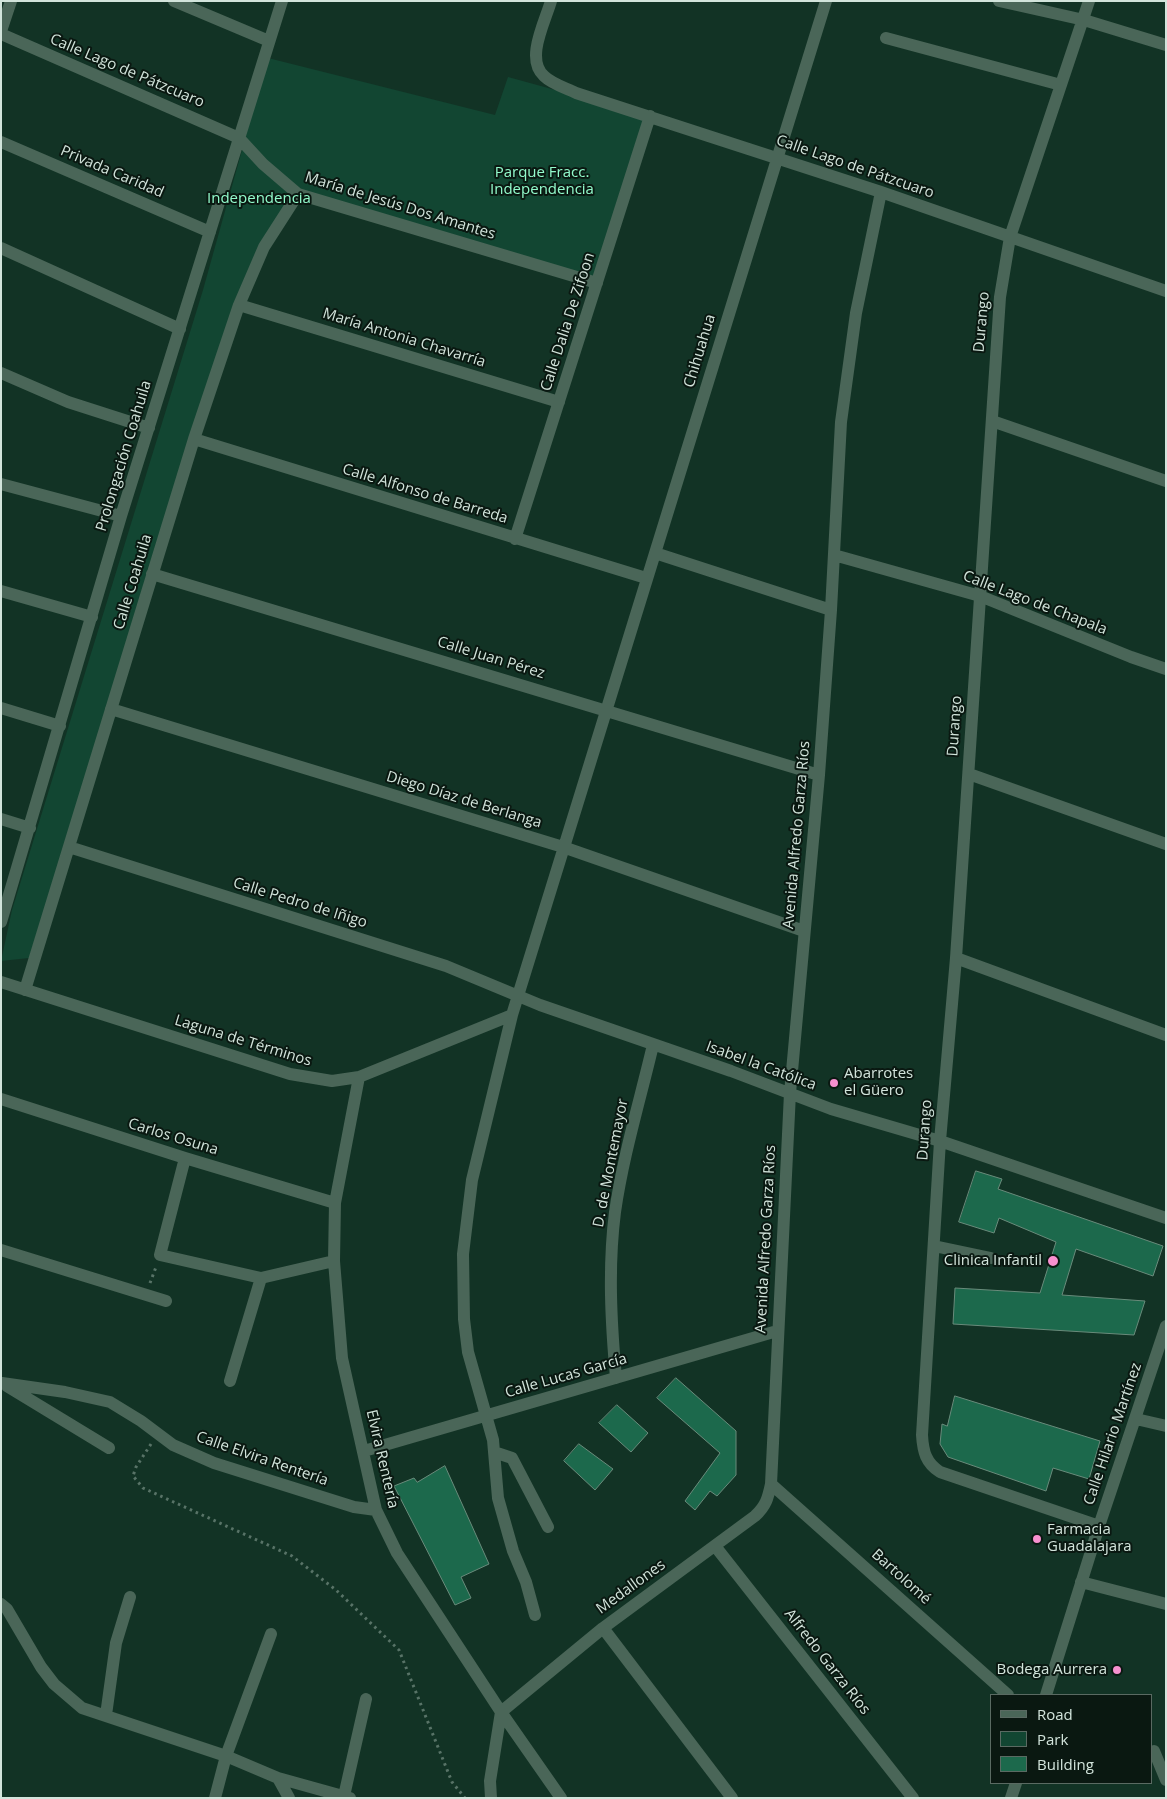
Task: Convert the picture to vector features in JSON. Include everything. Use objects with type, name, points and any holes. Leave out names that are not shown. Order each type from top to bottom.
[{"type":"street","points":[[1,33],[11,1]]},
{"type":"street","points":[[174,1],[269,41]]},
{"type":"street","name":"Prolongación Coahuila","points":[[1,922],[121,516],[282,1]]},
{"type":"street","name":"Calle Lago de Pátzcuaro","points":[[551,1],[539,40],[536,60],[538,69],[545,77],[576,93],[881,192],[1166,291]]},
{"type":"street","name":"Chihuahua","points":[[517,996],[826,1]]},
{"type":"street","points":[[999,1],[1084,20],[1166,45]]},
{"type":"street","name":"Durango","points":[[1089,1],[1010,236],[997,326],[969,774],[956,958],[940,1141],[922,1435],[923,1447],[930,1465],[940,1472],[1099,1526]]},
{"type":"street","name":"Calle Lago de Pátzcuaro","points":[[1,33],[239,138]]},
{"type":"street","points":[[886,38],[1061,85]]},
{"type":"street","name":"Calle Dalia De Zifoon","points":[[515,539],[650,116]]},
{"type":"street","name":"María de Jesús Dos Amantes","points":[[239,138],[263,164],[298,194],[597,283]]},
{"type":"street","name":"Privada Caridad","points":[[1,142],[210,232]]},
{"type":"street","name":"Avenida Alfredo Garza Ríos","points":[[772,1484],[777,1331],[790,1093],[819,775],[831,610],[837,476],[847,370],[856,313],[881,192]]},
{"type":"street","name":"Calle Coahuila","points":[[25,990],[194,439],[240,305],[264,247],[298,194]]},
{"type":"street","points":[[1,248],[180,329]]},
{"type":"street","name":"María Antonia Chavarría","points":[[240,305],[559,402]]},
{"type":"street","points":[[1,373],[68,402],[149,428]]},
{"type":"street","points":[[992,421],[1166,481]]},
{"type":"street","name":"Calle Alfonso de Barreda","points":[[194,439],[646,578]]},
{"type":"street","points":[[1,484],[121,516]]},
{"type":"street","points":[[655,553],[831,610]]},
{"type":"street","name":"Calle Lago de Chapala","points":[[834,555],[980,596],[1131,657],[1166,669]]},
{"type":"street","name":"Calle Juan Pérez","points":[[152,574],[606,709],[819,775]]},
{"type":"street","points":[[1,591],[92,617]]},
{"type":"street","points":[[1,708],[60,726]]},
{"type":"street","name":"Diego Díaz de Berlanga","points":[[110,709],[563,847],[804,931]]},
{"type":"street","points":[[969,774],[1166,844]]},
{"type":"street","points":[[1,819],[30,828]]},
{"type":"street","name":"Calle Pedro de Iñigo","points":[[69,847],[446,966],[517,996]]},
{"type":"street","points":[[956,958],[1166,1035]]},
{"type":"street","name":"Laguna de Términos","points":[[1,982],[290,1074],[332,1081],[359,1077],[512,1015]]},
{"type":"street","points":[[517,996],[472,1180],[463,1254],[468,1352],[487,1416],[494,1452],[498,1498],[513,1551],[526,1582],[535,1615]]},
{"type":"street","name":"Isabel la Católica","points":[[517,996],[831,1109],[940,1141],[1166,1218]]},
{"type":"street","name":"D. de Montemayor","points":[[616,1378],[610,1276],[615,1218],[653,1045]]},
{"type":"street","name":"Elvira Rentería","points":[[359,1077],[335,1202],[334,1261],[342,1358],[376,1510],[397,1553],[501,1712],[561,1798]]},
{"type":"street","name":"Carlos Osuna","points":[[1,1099],[186,1158],[335,1202]]},
{"type":"street","points":[[186,1158],[160,1255],[261,1278],[334,1261]]},
{"type":"street","points":[[934,1246],[991,1258]]},
{"type":"street","points":[[1,1250],[166,1301]]},
{"type":"street","points":[[230,1381],[261,1278]]},
{"type":"street","name":"Calle Hilario Martínez","points":[[1046,1694],[1099,1526],[1166,1326]]},
{"type":"street","name":"Calle Lucas García","points":[[364,1451],[777,1331]]},
{"type":"street","points":[[2,1383],[109,1448]]},
{"type":"street","name":"Calle Elvira Rentería","points":[[2,1383],[65,1392],[110,1402],[173,1445],[214,1463],[354,1507],[376,1510]]},
{"type":"street","points":[[1136,1419],[1166,1426]]},
{"type":"street","points":[[494,1452],[512,1458],[548,1527]]},
{"type":"street","name":"Medallones","points":[[501,1712],[603,1628],[764,1508],[772,1484]]},
{"type":"street","name":"Bartolomé","points":[[772,1484],[1007,1694]]},
{"type":"street","name":"Alfredo Garza Ríos","points":[[715,1546],[913,1798]]},
{"type":"street","points":[[1081,1582],[1166,1604]]},
{"type":"street","points":[[106,1715],[116,1643],[130,1597]]},
{"type":"street","points":[[1,1604],[7,1609],[41,1667],[54,1684],[82,1708],[226,1756],[278,1778],[347,1797],[366,1699]]},
{"type":"street","points":[[603,1628],[732,1798]]},
{"type":"street","points":[[215,1798],[226,1756],[271,1634]]},
{"type":"street","points":[[491,1798],[490,1781],[501,1712]]},
{"type":"street","points":[[1157,1751],[1166,1780]]},
{"type":"street","points":[[278,1778],[289,1798]]},
{"type":"street","points":[[1011,1798],[1016,1784]]},
{"type":"path","points":[[146,1295],[160,1255]]},
{"type":"path","points":[[158,1434],[136,1467],[133,1476],[137,1484],[292,1556],[336,1590],[399,1650],[452,1782],[465,1798]]},
{"type":"green space","name":"Parque Fracc. Independencia","points":[[264,57],[495,115],[508,77],[650,116],[597,283],[298,194],[239,305],[29,958],[1,961],[12,910],[203,290],[244,143]]},
{"type":"building","points":[[976,1171],[1002,1179],[998,1189],[1163,1246],[1153,1276],[1076,1249],[1062,1295],[1145,1301],[1134,1335],[953,1324],[955,1288],[1040,1293],[1056,1242],[999,1218],[994,1233],[959,1222]]},
{"type":"building","points":[[676,1378],[736,1431],[736,1475],[717,1496],[710,1491],[695,1510],[685,1501],[720,1453],[657,1398]]},
{"type":"building","points":[[955,1396],[1100,1441],[1089,1479],[1053,1468],[1046,1491],[948,1457],[940,1444],[942,1424],[947,1426]]},
{"type":"building","points":[[617,1405],[648,1433],[631,1452],[599,1423]]},
{"type":"building","points":[[579,1444],[613,1469],[595,1490],[564,1461]]},
{"type":"building","points":[[445,1466],[489,1564],[461,1577],[471,1598],[455,1605],[394,1486],[414,1478],[417,1482]]},
{"type":"place","name":"Abarrotes el Güero","points":[[834,1083]]},
{"type":"place","name":"Clinica Infantil","points":[[1053,1261]]},
{"type":"place","name":"Farmacia Guadalajara","points":[[1037,1539]]},
{"type":"place","name":"Bodega Aurrera","points":[[1117,1670]]},
{"type":"park label","name":"Independencia","points":[[259,199]]}]
